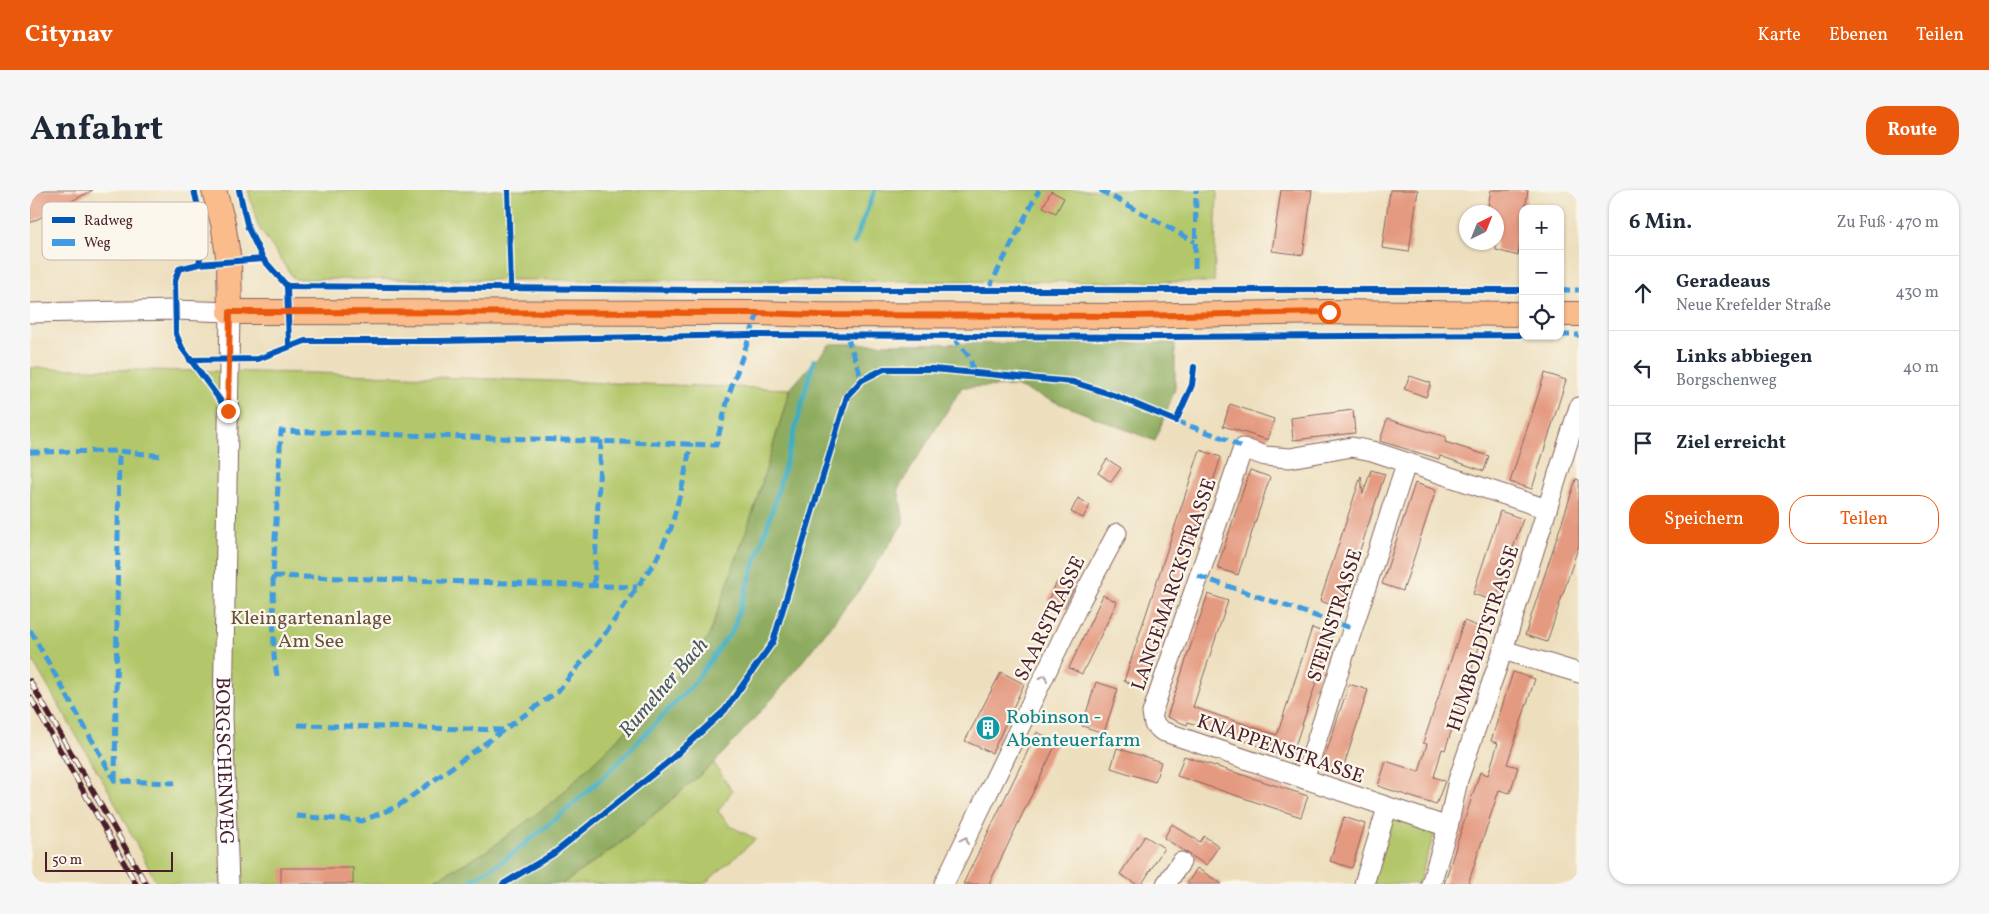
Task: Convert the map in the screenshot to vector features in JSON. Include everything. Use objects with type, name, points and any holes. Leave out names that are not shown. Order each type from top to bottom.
[{"type":"main road","name":"BORGSCHENWEG","points":[[214,190],[230,262],[230,312]]},
{"type":"main road","points":[[230,312],[1132,316],[1329,312],[1519,314]]},
{"type":"main road","points":[[1564,314],[1579,314]]},
{"type":"street","points":[[30,313],[175,310],[230,312]]},
{"type":"street","name":"BORGSCHENWEG","points":[[229,884],[223,716],[230,312]]},
{"type":"street","name":"HUMBOLDTSTRASSE","points":[[1431,884],[1448,827],[1458,780],[1503,650],[1579,407]]},
{"type":"street","name":"LANGEMARCKSTRASSE","points":[[1162,732],[1154,724],[1152,713],[1243,448],[1265,456],[1290,458],[1352,447],[1372,451],[1406,464]]},
{"type":"street","points":[[1406,464],[1547,509]]},
{"type":"street","name":"STEINSTRASSE","points":[[1304,780],[1406,464]]},
{"type":"street","name":"SAARSTRASSE","points":[[944,884],[1081,600],[1117,533]]},
{"type":"street","points":[[1503,650],[1579,674]]},
{"type":"street","name":"KNAPPENSTRASSE","points":[[1162,732],[1448,827]]},
{"type":"street","points":[[1364,884],[1387,808]]},
{"type":"street","points":[[1166,884],[1181,862]]},
{"type":"green space","points":[[248,190],[1217,190],[1214,282],[294,279],[258,226]]},
{"type":"green space","points":[[1175,343],[1175,389],[1155,441],[1015,386],[962,387],[898,489],[904,522],[859,590],[778,692],[714,763],[619,844],[562,884],[427,884],[487,851],[555,800],[643,714],[709,636],[755,506],[790,389],[830,344]]},
{"type":"green space","name":"Kleingartenanlage Am See","points":[[30,368],[314,373],[790,389],[755,506],[709,636],[643,714],[555,800],[487,851],[427,884],[157,884],[110,793],[30,656]]},
{"type":"green space","points":[[714,763],[732,791],[718,811],[730,826],[756,839],[704,884],[562,884],[620,844]]},
{"type":"green space","points":[[1391,816],[1435,832],[1418,884],[1370,884]]},
{"type":"building","points":[[30,190],[93,190],[70,202],[42,202],[42,217],[30,223]]},
{"type":"building","points":[[1281,190],[1312,190],[1303,255],[1272,251]]},
{"type":"building","points":[[1390,190],[1418,190],[1409,252],[1382,248]]},
{"type":"building","points":[[1491,190],[1528,190],[1526,205],[1519,205],[1518,256],[1496,250],[1504,250],[1504,205],[1488,205]]},
{"type":"building","points":[[1051,191],[1064,198],[1056,213],[1043,207]]},
{"type":"building","points":[[1545,373],[1566,380],[1532,489],[1510,482]]},
{"type":"building","points":[[1410,376],[1431,383],[1426,397],[1404,389]]},
{"type":"building","points":[[1230,404],[1274,419],[1268,440],[1223,426]]},
{"type":"building","points":[[1353,410],[1355,433],[1293,440],[1291,418]]},
{"type":"building","points":[[1387,419],[1446,437],[1445,442],[1489,456],[1484,471],[1440,456],[1439,459],[1380,441]]},
{"type":"building","points":[[1200,450],[1221,457],[1145,688],[1124,681]]},
{"type":"building","points":[[1107,459],[1121,468],[1111,482],[1098,473]]},
{"type":"building","points":[[1250,470],[1270,477],[1238,575],[1217,568]]},
{"type":"building","points":[[1371,470],[1385,474],[1341,608],[1320,601],[1361,476],[1363,494]]},
{"type":"building","points":[[1576,479],[1579,480],[1579,545],[1547,642],[1525,635]]},
{"type":"building","points":[[1415,483],[1436,490],[1403,591],[1382,584]]},
{"type":"building","points":[[1078,498],[1090,505],[1083,518],[1071,512]]},
{"type":"building","points":[[1500,511],[1523,519],[1495,601],[1473,594]]},
{"type":"building","points":[[1057,582],[1073,590],[1064,608],[1048,600]]},
{"type":"building","points":[[1208,594],[1228,601],[1193,707],[1277,735],[1312,628],[1332,635],[1291,758],[1188,722],[1187,725],[1167,717]]},
{"type":"building","points":[[1103,595],[1117,602],[1082,674],[1069,668]]},
{"type":"building","points":[[1464,621],[1485,629],[1445,750],[1442,749],[1434,777],[1445,781],[1436,805],[1378,786],[1386,761],[1419,772],[1427,744],[1423,743]]},
{"type":"building","points":[[1001,672],[1024,684],[992,753],[965,741]]},
{"type":"building","points":[[1513,672],[1535,679],[1507,764],[1518,767],[1510,793],[1499,790],[1468,884],[1444,884],[1480,772],[1488,775],[1498,743],[1491,741]]},
{"type":"building","points":[[1096,682],[1118,689],[1104,733],[1082,726]]},
{"type":"building","points":[[1349,684],[1368,690],[1341,775],[1321,768]]},
{"type":"building","points":[[1037,732],[1057,742],[989,884],[963,884]]},
{"type":"building","points":[[1117,748],[1161,762],[1155,782],[1111,768]]},
{"type":"building","points":[[1184,756],[1308,796],[1301,817],[1177,776]]},
{"type":"building","points":[[1344,817],[1365,824],[1352,868],[1330,861]]},
{"type":"building","points":[[1172,824],[1200,842],[1204,836],[1219,846],[1206,865],[1164,838]]},
{"type":"building","points":[[1145,836],[1164,848],[1142,884],[1136,884],[1120,874]]},
{"type":"building","points":[[281,868],[353,868],[353,884],[281,884]]},
{"type":"building","points":[[1197,868],[1222,884],[1187,884]]},
{"type":"waterway","name":"Rumelner Bach","points":[[854,243],[875,190]]},
{"type":"waterway","name":"Rumelner Bach","points":[[466,884],[507,858],[557,818],[608,773],[694,683],[733,629],[774,505],[814,360]]},
{"type":"railway","points":[[30,681],[146,884]]},
{"type":"railway","points":[[30,697],[136,884]]},
{"type":"marked path","points":[[991,290],[991,284],[1039,190]]},
{"type":"marked path","points":[[1100,190],[1195,242]]},
{"type":"marked path","points":[[1195,268],[1196,190]]},
{"type":"marked path","points":[[1564,290],[1579,290]]},
{"type":"marked path","points":[[277,676],[274,656],[273,576],[281,431],[716,445],[730,391],[758,313]]},
{"type":"marked path","points":[[1564,335],[1579,335]]},
{"type":"marked path","points":[[847,336],[862,380]]},
{"type":"marked path","points":[[955,336],[956,341],[968,355],[972,366],[972,374]]},
{"type":"marked path","points":[[1176,421],[1226,439],[1243,448]]},
{"type":"marked path","points":[[594,585],[601,440]]},
{"type":"marked path","points":[[296,816],[362,821],[398,806],[558,691],[604,635],[656,560],[671,528],[691,443]]},
{"type":"marked path","points":[[30,452],[119,451],[161,456]]},
{"type":"marked path","points":[[115,781],[119,451]]},
{"type":"marked path","points":[[273,576],[637,587]]},
{"type":"marked path","points":[[1198,576],[1354,629]]},
{"type":"marked path","points":[[30,630],[115,781],[175,783]]},
{"type":"marked path","points":[[298,725],[505,730]]},
{"type":"cycle path","points":[[194,190],[197,202]]},
{"type":"cycle path","points":[[239,190],[248,228],[263,259],[287,286],[289,345]]},
{"type":"cycle path","points":[[508,190],[511,289]]},
{"type":"cycle path","points":[[199,264],[263,259]]},
{"type":"cycle path","points":[[200,260],[199,264],[179,269],[175,280],[176,334],[182,348],[228,411]]},
{"type":"cycle path","points":[[287,286],[694,290],[1519,290]]},
{"type":"cycle path","points":[[190,360],[258,359],[305,341],[437,341],[750,335],[1162,337],[1519,335]]},
{"type":"cycle path","points":[[503,884],[553,854],[667,763],[725,710],[773,642],[847,396],[862,380],[884,369],[933,369],[1073,382],[1116,396],[1176,421],[1192,385],[1194,367]]},
{"type":"place","name":"Robinson - Abenteuerfarm","points":[[988,728]]},
{"type":"route","points":[[228,411],[230,312],[1132,316],[1329,312]]}]
